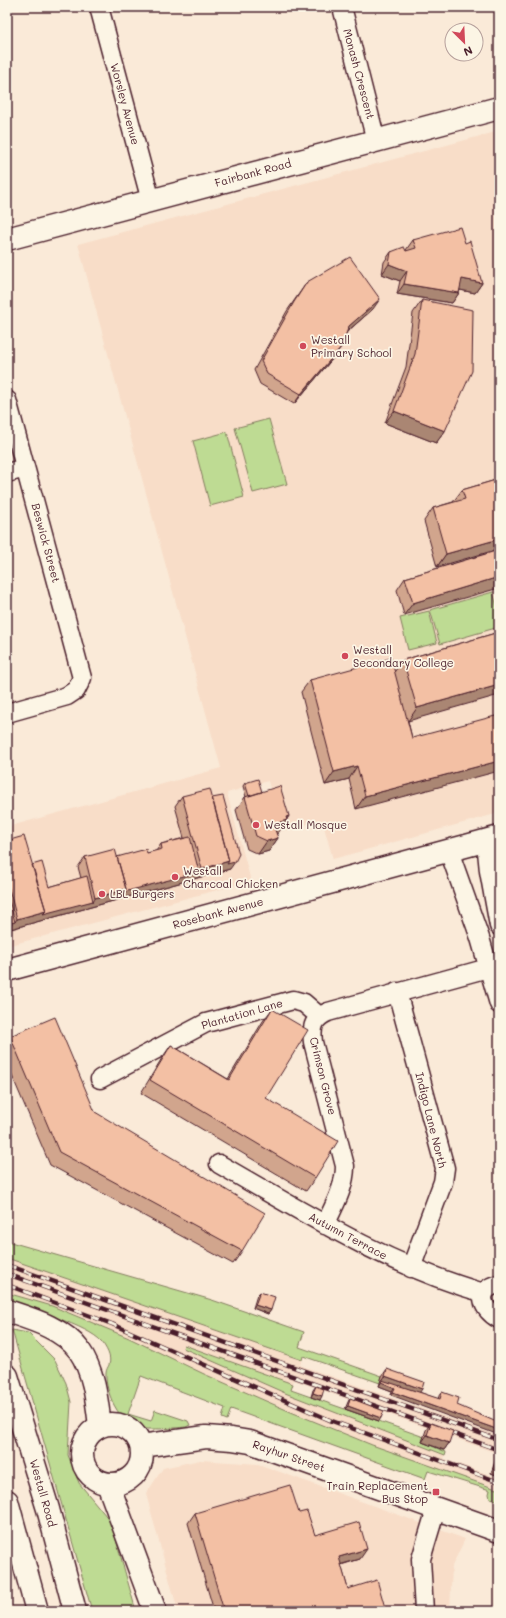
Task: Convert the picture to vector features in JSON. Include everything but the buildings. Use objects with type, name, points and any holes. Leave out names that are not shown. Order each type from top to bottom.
[{"type":"main road","name":"Fairbank Road","points":[[7,239],[499,108]]},
{"type":"main road","name":"Rosebank Avenue","points":[[7,970],[492,839]]},
{"type":"main road","points":[[7,1311],[46,1326],[70,1341],[79,1350],[89,1370],[98,1402],[100,1426]]},
{"type":"main road","name":"Westall Road","points":[[7,1376],[48,1509],[75,1611]]},
{"type":"main road","points":[[116,1424],[125,1427],[132,1431],[141,1446],[142,1456],[140,1465],[134,1473],[122,1481],[108,1484],[99,1481],[85,1468],[82,1459],[82,1449],[85,1440],[91,1432],[100,1426],[116,1424]]},
{"type":"main road","name":"Rayhur Street","points":[[141,1446],[206,1437],[250,1442],[499,1531]]},
{"type":"main road","points":[[108,1484],[155,1611]]},
{"type":"main road","points":[[7,1501],[37,1611]]},
{"type":"street","name":"Worsley Avenue","points":[[99,7],[151,201]]},
{"type":"street","name":"Monash Crescent","points":[[342,7],[376,141]]},
{"type":"street","name":"Beswick Street","points":[[7,400],[82,678],[80,685],[72,694],[7,713]]},
{"type":"street","points":[[7,473],[25,468]]},
{"type":"street","points":[[492,839],[489,871],[499,926]]},
{"type":"street","points":[[449,851],[473,917],[494,967],[499,1004]]},
{"type":"street","points":[[319,1016],[397,992],[494,967]]},
{"type":"street","name":"Indigo Lane North","points":[[397,992],[445,1168],[443,1182],[411,1268]]},
{"type":"street","name":"Plantation Lane","points":[[100,1079],[196,1028],[215,1020],[293,1000],[304,1003],[319,1016]]},
{"type":"street","name":"Crimson Grove","points":[[319,1016],[313,1027],[313,1042],[345,1166],[344,1182],[326,1225]]},
{"type":"street","name":"Autumn Terrace","points":[[219,1164],[326,1225],[411,1268],[452,1284],[484,1294]]},
{"type":"street","points":[[499,1284],[494,1285],[484,1294],[483,1298],[485,1306],[489,1312],[499,1319]]},
{"type":"street","points":[[424,1611],[422,1559],[436,1509]]},
{"type":"shaded area","points":[[499,131],[499,813],[333,859],[322,820],[282,831],[268,781],[227,793],[251,881],[7,946],[7,827],[221,768],[78,244]]},
{"type":"shaded area","points":[[7,1258],[302,1360],[300,1365],[499,1436],[499,1454],[294,1380],[293,1384],[184,1345],[184,1348],[285,1393],[445,1455],[444,1459],[499,1478],[499,1490],[372,1445],[204,1374],[129,1338],[52,1306],[7,1293]]},
{"type":"shaded area","points":[[200,1460],[258,1464],[465,1539],[452,1566],[450,1611],[178,1611],[146,1494],[163,1468]]},
{"type":"green space","points":[[269,419],[287,484],[253,493],[235,428]]},
{"type":"green space","points":[[227,432],[244,497],[210,506],[193,441]]},
{"type":"green space","points":[[493,592],[499,614],[499,627],[440,644],[430,610]]},
{"type":"green space","points":[[429,611],[437,643],[408,650],[400,618]]},
{"type":"green space","points":[[7,1241],[212,1300],[304,1332],[299,1347],[382,1376],[380,1383],[303,1356],[302,1360],[7,1258]]},
{"type":"green space","points":[[7,1293],[52,1306],[129,1338],[204,1374],[372,1445],[499,1490],[499,1501],[490,1498],[490,1490],[428,1471],[425,1479],[231,1409],[227,1420],[222,1418],[225,1408],[141,1376],[128,1414],[151,1421],[155,1410],[188,1421],[190,1425],[186,1427],[156,1429],[140,1428],[129,1425],[114,1405],[111,1398],[106,1377],[110,1359],[102,1342],[95,1336],[72,1324],[7,1302]]},
{"type":"green space","points":[[12,1330],[28,1333],[55,1360],[66,1383],[71,1402],[68,1455],[79,1483],[111,1522],[136,1611],[92,1611]]},
{"type":"green space","points":[[184,1345],[293,1384],[291,1390],[424,1437],[422,1442],[446,1452],[445,1455],[285,1393],[183,1348]]},
{"type":"railway","points":[[7,1265],[499,1440]]},
{"type":"railway","points":[[7,1274],[499,1450]]},
{"type":"railway","points":[[7,1285],[112,1324],[332,1421],[499,1482]]},
{"type":"place","name":"Westall Primary School","points":[[303,346]]},
{"type":"place","name":"Westall Secondary College","points":[[345,656]]},
{"type":"place","name":"Westall Mosque","points":[[256,825]]},
{"type":"place","name":"Westall Charcoal Chicken","points":[[175,877]]},
{"type":"place","name":"LBL Burgers","points":[[102,894]]},
{"type":"place","name":"Train Replacement Bus Stop","points":[[436,1492]]}]
